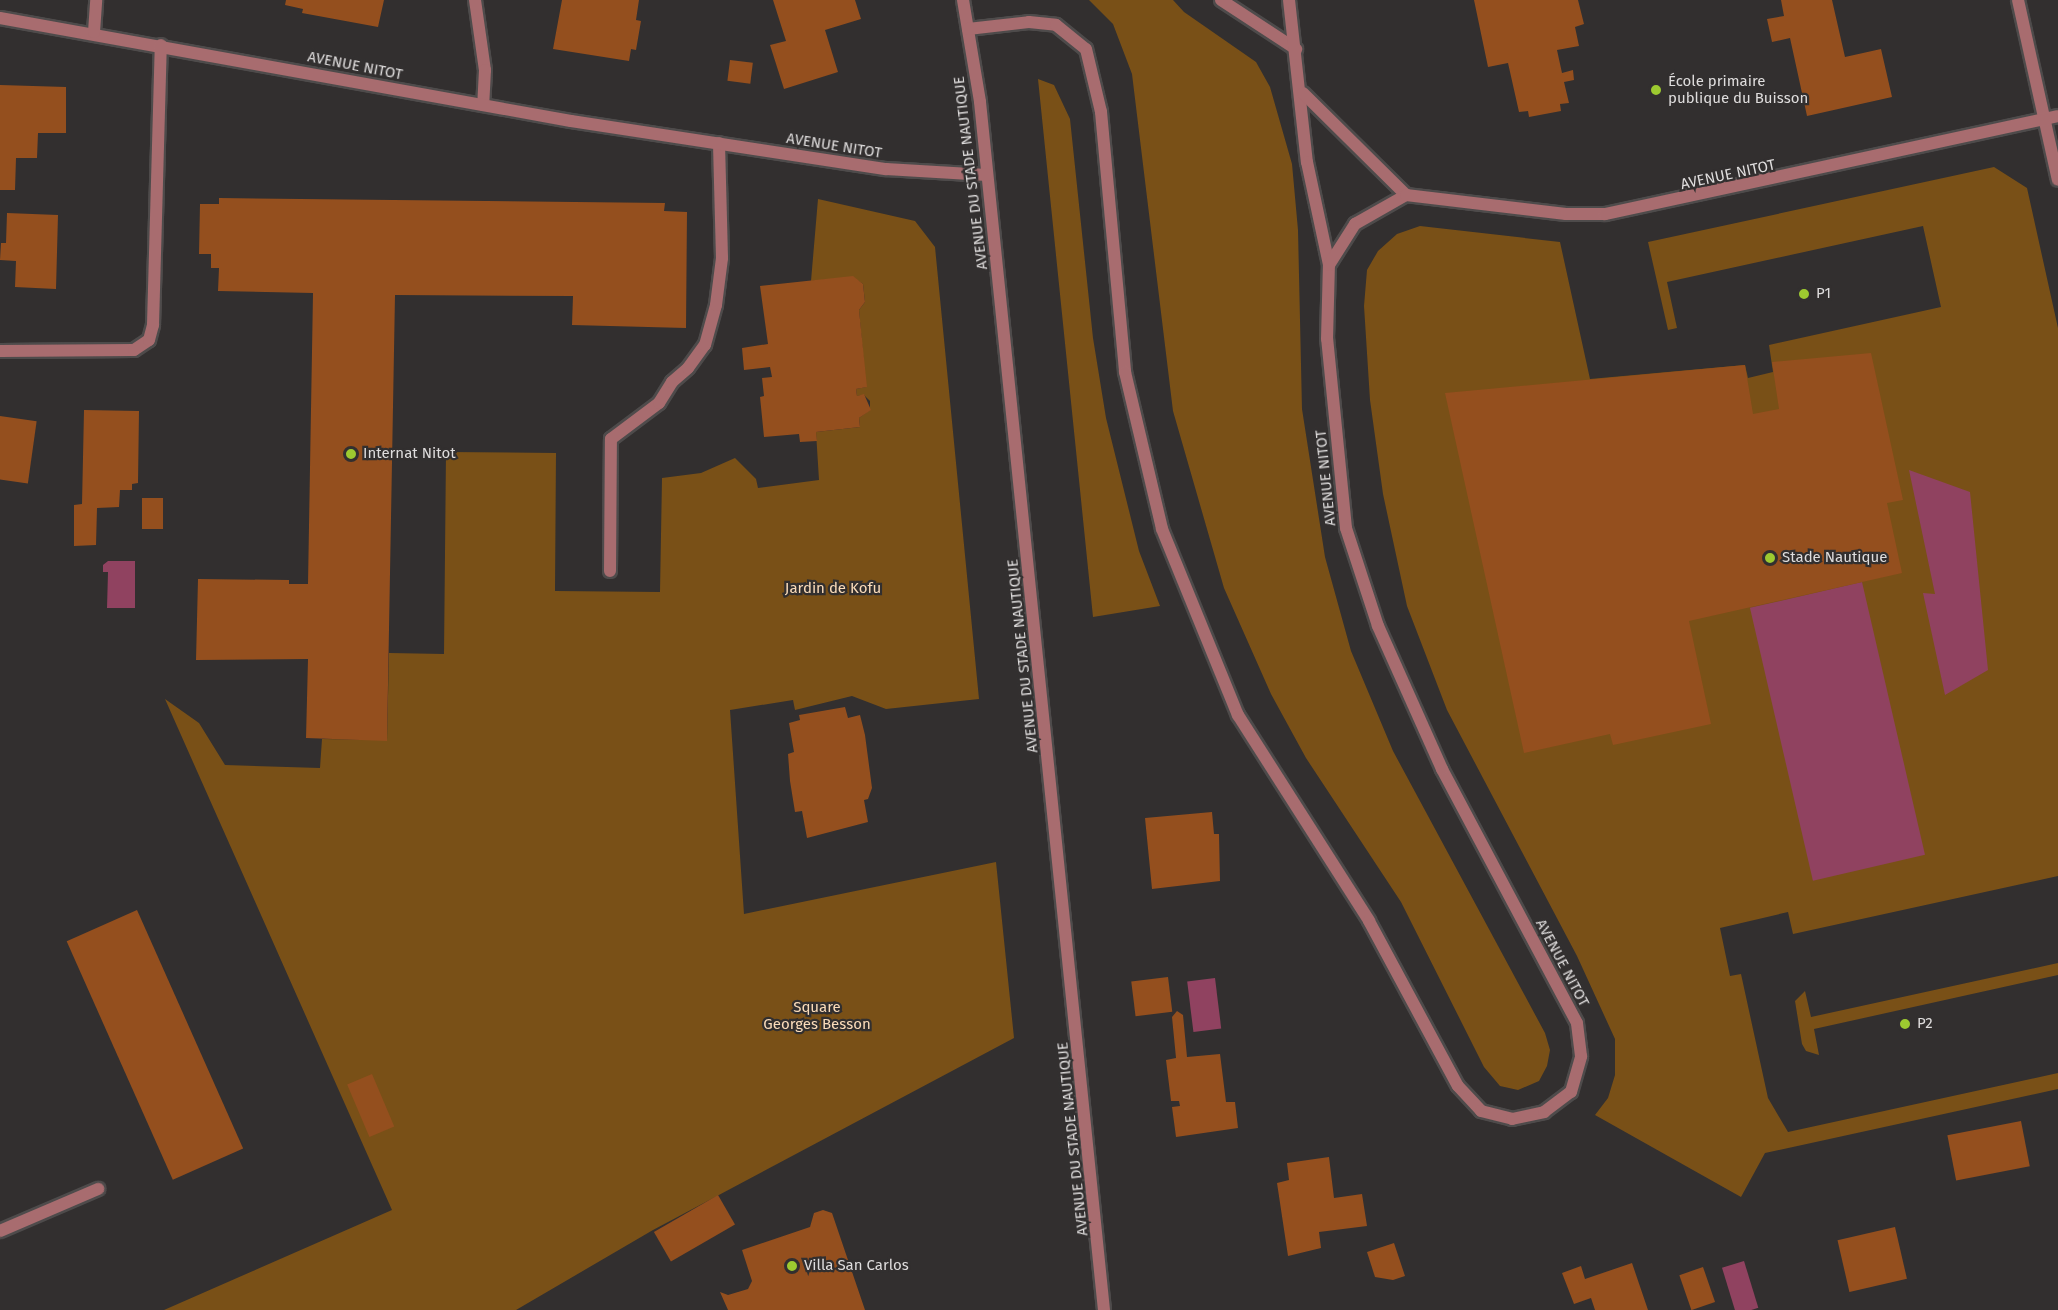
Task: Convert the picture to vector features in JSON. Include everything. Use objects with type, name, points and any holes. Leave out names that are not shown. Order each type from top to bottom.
[{"type":"street","points":[[94,32],[96,0]]},
{"type":"street","points":[[475,0],[484,70],[483,105]]},
{"type":"street","name":"AVENUE DU STADE NAUTIQUE","points":[[963,0],[987,176],[1104,1310]]},
{"type":"street","points":[[1221,0],[1296,49]]},
{"type":"street","points":[[1289,0],[1303,93],[1307,162],[1329,265]]},
{"type":"street","points":[[2018,0],[2052,118],[2058,180]]},
{"type":"street","name":"AVENUE NITOT","points":[[0,18],[94,32],[483,105],[719,143],[886,169],[987,176]]},
{"type":"street","name":"AVENUE NITOT","points":[[968,29],[1029,22],[1056,24],[1086,49],[1101,112],[1125,372],[1162,529],[1238,715],[1369,921],[1458,1086],[1482,1111],[1512,1119],[1544,1112],[1571,1092],[1581,1056],[1577,1023],[1442,769],[1378,626],[1346,528],[1327,339],[1329,265],[1354,224],[1406,195],[1566,214],[1605,214],[2052,118]]},
{"type":"street","points":[[0,351],[134,350],[149,340],[153,325],[161,45]]},
{"type":"street","points":[[1303,93],[1406,195]]},
{"type":"street","points":[[609,571],[611,439],[659,403],[672,382],[688,368],[705,345],[716,305],[722,258],[719,143]]},
{"type":"street","points":[[0,1231],[98,1189]]},
{"type":"green space","points":[[1089,0],[1173,0],[1184,12],[1256,62],[1270,87],[1292,164],[1298,230],[1302,409],[1325,557],[1351,651],[1393,751],[1545,1033],[1550,1050],[1547,1066],[1539,1081],[1518,1090],[1500,1086],[1484,1067],[1401,902],[1306,758],[1271,694],[1224,588],[1173,411],[1132,74],[1113,24]]},
{"type":"green space","points":[[1038,79],[1054,85],[1070,119],[1093,338],[1106,418],[1139,551],[1160,606],[1093,617]]},
{"type":"green space","points":[[1994,167],[2027,188],[2058,328],[2058,876],[1793,934],[1788,912],[1720,928],[1730,976],[1741,974],[1768,1098],[1788,1132],[2058,1073],[2058,1089],[1765,1153],[1741,1197],[1595,1115],[1608,1098],[1615,1075],[1615,1039],[1577,956],[1447,710],[1407,606],[1383,494],[1370,400],[1364,306],[1367,270],[1378,251],[1397,234],[1420,226],[1560,242],[1590,379],[1745,365],[1748,378],[1773,372],[1769,345],[1941,307],[1923,226],[1667,282],[1677,328],[1668,330],[1648,242]]},
{"type":"green space","points":[[818,199],[915,221],[935,247],[979,699],[886,709],[852,696],[795,710],[793,700],[730,710],[744,914],[996,862],[1014,1038],[653,1230],[516,1310],[164,1310],[392,1210],[165,699],[199,723],[225,765],[320,768],[322,739],[387,740],[389,653],[444,654],[446,452],[556,453],[555,591],[660,592],[662,478],[701,473],[735,458],[756,479],[758,488],[819,480],[816,432],[860,427],[859,418],[870,410],[870,401],[864,395],[857,396],[856,389],[866,387],[859,310],[865,302],[863,284],[853,277],[811,281]]},
{"type":"green space","points":[[2058,963],[2058,975],[1814,1029],[1819,1055],[1806,1051],[1802,1044],[1795,1001],[1805,991],[1811,1017]]},
{"type":"shaded area","points":[[1909,470],[1970,492],[1988,670],[1945,695],[1923,593],[1935,594]]},
{"type":"shaded area","points":[[108,561],[135,561],[135,608],[107,608],[108,572],[103,572],[103,565]]},
{"type":"shaded area","points":[[1862,582],[1925,855],[1813,881],[1750,608]]},
{"type":"shaded area","points":[[1215,978],[1221,1029],[1193,1032],[1187,981]]},
{"type":"shaded area","points":[[1744,1261],[1758,1308],[1735,1310],[1722,1268]]},
{"type":"building","points":[[286,0],[384,0],[378,27],[302,13],[303,9],[285,5]]},
{"type":"building","points":[[562,0],[639,0],[636,20],[641,21],[636,50],[631,49],[629,61],[553,49]]},
{"type":"building","points":[[773,0],[855,0],[861,19],[825,30],[838,72],[784,89],[770,45],[786,41]]},
{"type":"building","points":[[1474,0],[1578,0],[1584,24],[1575,27],[1579,46],[1557,50],[1562,73],[1573,70],[1574,80],[1564,82],[1569,103],[1560,104],[1561,111],[1529,117],[1528,111],[1519,112],[1508,63],[1488,67]]},
{"type":"building","points":[[1781,0],[1832,0],[1845,57],[1881,49],[1892,97],[1807,116],[1790,38],[1772,42],[1767,19],[1784,16]]},
{"type":"building","points":[[730,60],[753,63],[750,84],[727,81]]},
{"type":"building","points":[[0,85],[66,87],[66,133],[38,133],[37,158],[16,158],[15,190],[0,190]]},
{"type":"building","name":"Internat Nitot","points":[[219,198],[665,203],[664,211],[687,212],[686,328],[572,325],[573,296],[395,295],[387,741],[306,738],[308,659],[196,660],[198,579],[289,580],[289,584],[308,584],[313,293],[218,291],[219,268],[211,268],[211,254],[199,254],[200,204],[219,204]]},
{"type":"building","points":[[7,213],[58,215],[56,289],[15,287],[16,261],[0,260],[1,243],[6,243]]},
{"type":"building","points":[[853,276],[863,284],[865,302],[859,310],[867,387],[856,389],[857,396],[864,394],[871,410],[859,418],[860,427],[816,432],[817,441],[800,442],[799,434],[764,437],[760,397],[764,396],[762,378],[772,377],[770,367],[744,370],[742,348],[768,344],[760,286]]},
{"type":"building","points":[[1871,353],[1903,500],[1887,503],[1902,573],[1689,621],[1711,724],[1613,745],[1610,734],[1524,753],[1445,393],[1745,365],[1753,414],[1779,409],[1772,362]]},
{"type":"building","points":[[84,410],[139,411],[138,483],[132,484],[132,490],[120,490],[119,507],[97,508],[96,545],[74,546],[74,505],[82,504]]},
{"type":"building","points":[[0,416],[37,421],[28,484],[0,480]]},
{"type":"building","points":[[142,498],[163,498],[163,529],[142,529]]},
{"type":"building","points":[[845,707],[848,718],[860,715],[865,735],[872,788],[868,799],[864,800],[868,822],[807,838],[802,811],[795,812],[790,781],[788,754],[794,752],[789,723],[800,720],[799,715]]},
{"type":"building","points":[[1212,812],[1214,834],[1219,834],[1220,881],[1152,889],[1145,818]]},
{"type":"building","points":[[137,910],[243,1148],[173,1180],[67,941]]},
{"type":"building","points":[[1168,977],[1172,1012],[1136,1016],[1131,982]]},
{"type":"building","points":[[1177,1011],[1183,1015],[1187,1057],[1220,1054],[1226,1102],[1235,1102],[1238,1128],[1176,1137],[1172,1107],[1180,1106],[1179,1101],[1171,1101],[1166,1060],[1176,1058],[1172,1017]]},
{"type":"building","points":[[372,1074],[394,1126],[369,1137],[347,1085]]},
{"type":"building","points":[[2021,1121],[2030,1166],[1956,1180],[1947,1135]]},
{"type":"building","points":[[1329,1157],[1334,1198],[1362,1194],[1367,1226],[1319,1232],[1321,1248],[1288,1256],[1277,1183],[1289,1180],[1287,1163]]},
{"type":"building","points":[[718,1195],[735,1224],[671,1261],[654,1232]]},
{"type":"building","name":"Villa San Carlos","points":[[823,1210],[832,1213],[865,1310],[728,1310],[720,1292],[728,1295],[748,1289],[752,1281],[742,1250],[810,1227],[814,1213]]},
{"type":"building","points":[[1895,1227],[1907,1279],[1849,1292],[1838,1240]]},
{"type":"building","points":[[1394,1243],[1405,1276],[1393,1280],[1375,1277],[1367,1252]]},
{"type":"building","points":[[1632,1263],[1648,1310],[1595,1310],[1591,1298],[1574,1304],[1562,1273],[1581,1266],[1585,1279]]},
{"type":"building","points":[[1703,1267],[1715,1302],[1691,1310],[1679,1275]]},
{"type":"place","name":"École primaire publique du Buisson","points":[[1656,90]]},
{"type":"place","name":"P1","points":[[1804,294]]},
{"type":"place","name":"Internat Nitot","points":[[351,454]]},
{"type":"place","name":"Stade Nautique","points":[[1770,558]]},
{"type":"place","name":"P2","points":[[1905,1024]]},
{"type":"place","name":"Villa San Carlos","points":[[792,1266]]},
{"type":"park label","name":"Jardin de Kofu","points":[[833,589]]},
{"type":"park label","name":"Square Georges Besson","points":[[817,1016]]}]
